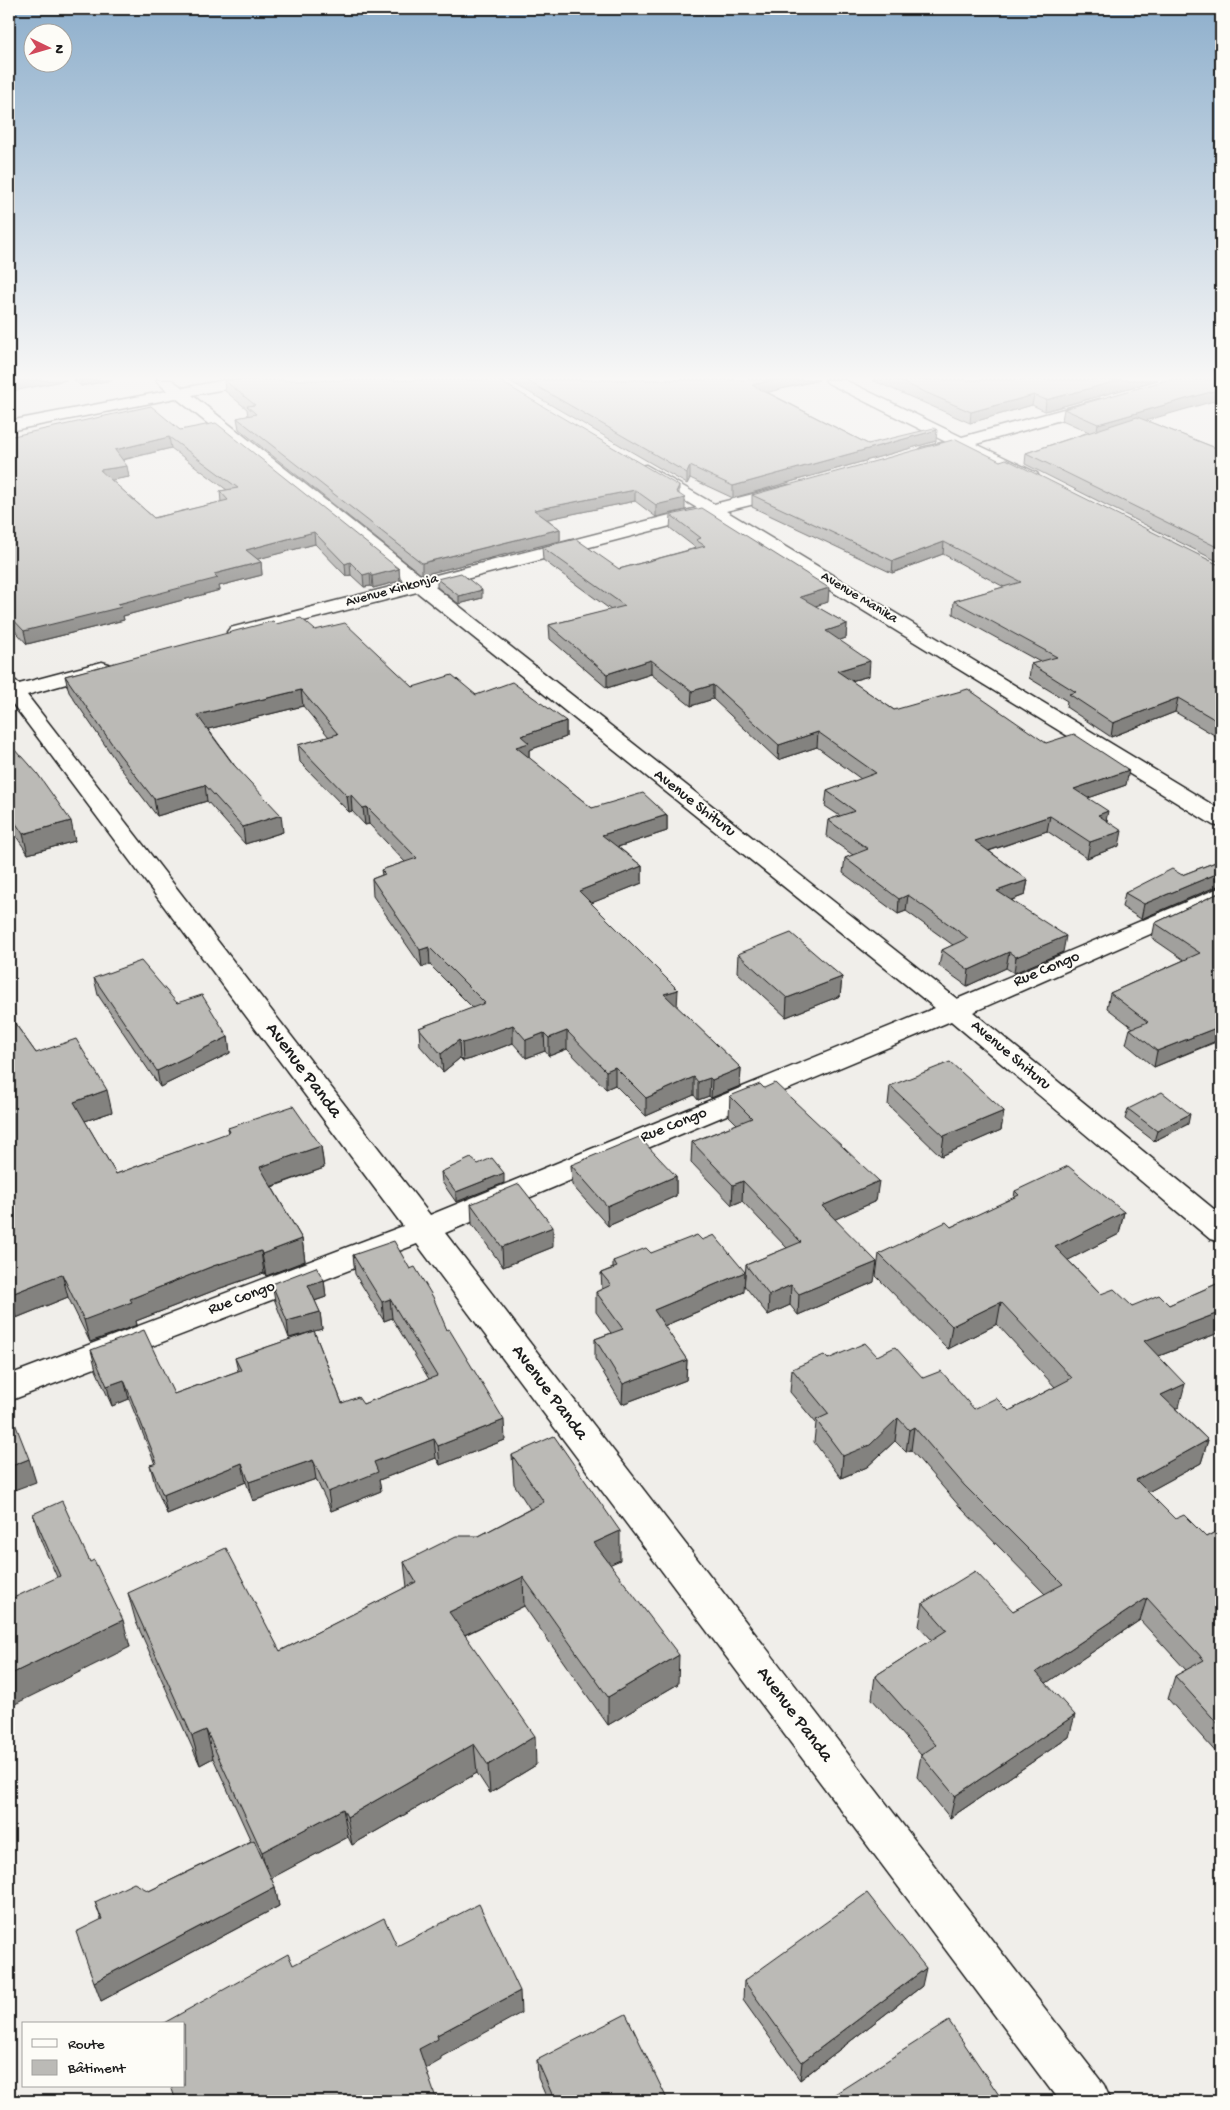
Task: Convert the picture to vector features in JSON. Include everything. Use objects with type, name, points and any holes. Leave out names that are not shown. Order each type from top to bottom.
[{"type":"street","name":"Avenue Shituru","points":[[286,478],[954,1010],[1221,1231]]},
{"type":"street","name":"Avenue Manika","points":[[660,478],[1221,820]]},
{"type":"street","points":[[1035,478],[1050,486]]},
{"type":"street","name":"Avenue Kinkonja","points":[[215,638],[417,584],[714,510],[810,484]]},
{"type":"street","points":[[10,690],[119,663]]},
{"type":"street","name":"Avenue Panda","points":[[10,690],[1088,2101]]},
{"type":"street","name":"Rue Congo","points":[[9,1388],[423,1230],[954,1010],[1221,894]]},
{"type":"building","points":[[9,478],[110,478],[154,518],[228,500],[220,491],[238,488],[225,478],[286,478],[399,569],[372,576],[370,573],[363,575],[350,562],[345,564],[314,532],[246,550],[261,562],[214,574],[218,578],[118,604],[122,607],[24,631],[9,615]]},
{"type":"building","points":[[314,478],[666,478],[679,486],[676,492],[685,498],[656,505],[635,490],[534,510],[560,529],[422,563]]},
{"type":"building","points":[[717,478],[760,478],[733,486]]},
{"type":"building","points":[[812,478],[1045,478],[1221,566],[1221,723],[1178,698],[1113,723],[1069,694],[1076,692],[1031,664],[1057,657],[954,601],[1021,582],[944,542],[893,561],[752,495]]},
{"type":"building","points":[[1078,478],[1221,478],[1221,549]]},
{"type":"building","points":[[702,508],[829,588],[800,597],[847,624],[826,631],[870,661],[837,671],[894,710],[968,689],[1046,743],[1074,734],[1129,770],[1074,789],[1108,811],[1098,815],[1122,831],[1090,842],[1050,816],[975,841],[1028,880],[997,891],[1066,936],[1016,957],[1009,952],[969,970],[942,950],[968,938],[908,895],[899,899],[845,858],[868,849],[828,820],[855,811],[827,791],[876,773],[818,732],[779,745],[713,685],[692,691],[651,660],[607,674],[549,625],[625,606],[542,547],[576,539],[619,569],[705,546],[696,540],[701,538],[671,515]]},
{"type":"building","points":[[461,573],[482,590],[459,596],[437,579]]},
{"type":"building","points":[[301,618],[315,630],[345,623],[413,687],[452,675],[476,695],[512,682],[566,721],[521,736],[529,743],[516,747],[592,808],[643,793],[667,815],[602,835],[642,866],[579,891],[678,990],[664,994],[741,1068],[712,1080],[710,1078],[698,1082],[694,1077],[646,1098],[615,1067],[606,1071],[567,1031],[549,1038],[544,1033],[526,1040],[513,1025],[470,1041],[462,1043],[459,1040],[441,1054],[419,1028],[485,1003],[429,947],[420,950],[372,879],[385,874],[381,870],[417,858],[367,807],[363,808],[351,795],[347,796],[298,745],[338,734],[301,690],[197,715],[233,764],[281,815],[243,827],[205,785],[154,799],[119,754],[65,676],[273,621],[276,624]]},
{"type":"building","points":[[9,743],[37,773],[71,821],[23,834],[11,816],[9,816]]},
{"type":"building","points":[[1221,860],[1221,872],[1144,904],[1125,893],[1172,869],[1182,875]]},
{"type":"building","points":[[1221,892],[1221,1026],[1157,1051],[1130,1029],[1148,1022],[1110,993],[1200,953],[1155,923]]},
{"type":"building","points":[[791,933],[842,977],[787,998],[738,954]]},
{"type":"building","points":[[141,961],[177,1003],[202,995],[228,1037],[157,1071],[94,978]]},
{"type":"building","points":[[9,1015],[36,1053],[76,1039],[107,1090],[74,1102],[116,1174],[230,1132],[228,1128],[293,1106],[321,1146],[260,1167],[302,1239],[262,1254],[261,1251],[213,1266],[130,1299],[132,1302],[84,1320],[62,1274],[9,1295]]},
{"type":"building","points":[[950,1062],[1004,1111],[944,1136],[890,1086]]},
{"type":"building","points":[[775,1083],[879,1181],[822,1206],[877,1262],[799,1294],[791,1285],[769,1295],[746,1265],[801,1242],[743,1181],[733,1185],[692,1142],[752,1118],[730,1096],[760,1084],[764,1088]]},
{"type":"building","points":[[1162,1092],[1190,1114],[1157,1131],[1128,1109]]},
{"type":"building","points":[[639,1137],[676,1176],[607,1206],[571,1165]]},
{"type":"building","points":[[471,1158],[478,1164],[492,1158],[504,1173],[456,1192],[441,1172]]},
{"type":"building","points":[[1068,1166],[1124,1212],[1055,1247],[1101,1294],[1114,1289],[1132,1306],[1159,1295],[1169,1305],[1221,1282],[1221,1312],[1144,1341],[1185,1384],[1161,1395],[1208,1440],[1136,1480],[1175,1519],[1184,1515],[1206,1537],[1221,1529],[1221,1727],[1175,1676],[1204,1660],[1147,1598],[1036,1672],[1075,1715],[955,1796],[921,1755],[936,1745],[875,1676],[947,1630],[923,1603],[975,1571],[1013,1611],[1063,1584],[964,1485],[914,1427],[909,1430],[898,1418],[870,1445],[843,1456],[816,1420],[829,1414],[792,1369],[824,1355],[828,1359],[865,1343],[877,1356],[895,1347],[923,1378],[941,1371],[974,1409],[996,1398],[1009,1411],[1072,1378],[1001,1302],[952,1326],[879,1254],[946,1222],[951,1227],[1019,1195],[1015,1191]]},
{"type":"building","points":[[519,1184],[553,1227],[502,1247],[471,1204]]},
{"type":"building","points":[[697,1235],[702,1240],[714,1235],[745,1272],[654,1310],[687,1360],[623,1384],[595,1339],[623,1329],[596,1292],[611,1285],[601,1273],[617,1267],[613,1261],[646,1248],[651,1253]]},
{"type":"building","points":[[394,1241],[410,1269],[415,1267],[433,1297],[447,1330],[449,1329],[504,1420],[438,1446],[434,1439],[374,1462],[378,1472],[328,1492],[313,1460],[249,1482],[242,1463],[163,1495],[150,1465],[157,1463],[124,1380],[107,1386],[91,1350],[144,1330],[174,1394],[241,1370],[235,1358],[314,1331],[342,1403],[358,1397],[363,1404],[437,1376],[390,1299],[382,1302],[353,1255]]},
{"type":"building","points":[[316,1267],[324,1280],[308,1285],[320,1312],[287,1321],[272,1284]]},
{"type":"building","points":[[9,1408],[29,1459],[9,1467]]},
{"type":"building","points":[[554,1436],[620,1531],[594,1543],[679,1655],[608,1697],[523,1577],[449,1612],[535,1736],[488,1765],[474,1744],[347,1817],[343,1809],[262,1852],[206,1730],[192,1736],[128,1593],[226,1548],[280,1651],[416,1582],[404,1562],[456,1536],[479,1536],[544,1502],[512,1455]]},
{"type":"building","points":[[62,1501],[90,1562],[94,1560],[123,1620],[9,1675],[9,1600],[60,1576],[33,1514]]},
{"type":"building","points":[[254,1840],[275,1887],[94,1982],[76,1932],[102,1919],[95,1902],[134,1883],[149,1891]]},
{"type":"building","points":[[867,1893],[926,1968],[802,2062],[744,1981]]},
{"type":"building","points":[[479,1904],[520,1991],[437,2035],[438,2039],[419,2049],[437,2101],[176,2101],[172,2088],[185,2088],[185,2022],[166,2022],[288,1954],[293,1965],[384,1918],[397,1946]]},
{"type":"building","points":[[626,2014],[668,2101],[555,2101],[537,2060]]},
{"type":"building","points":[[949,2021],[1003,2101],[824,2101]]}]
